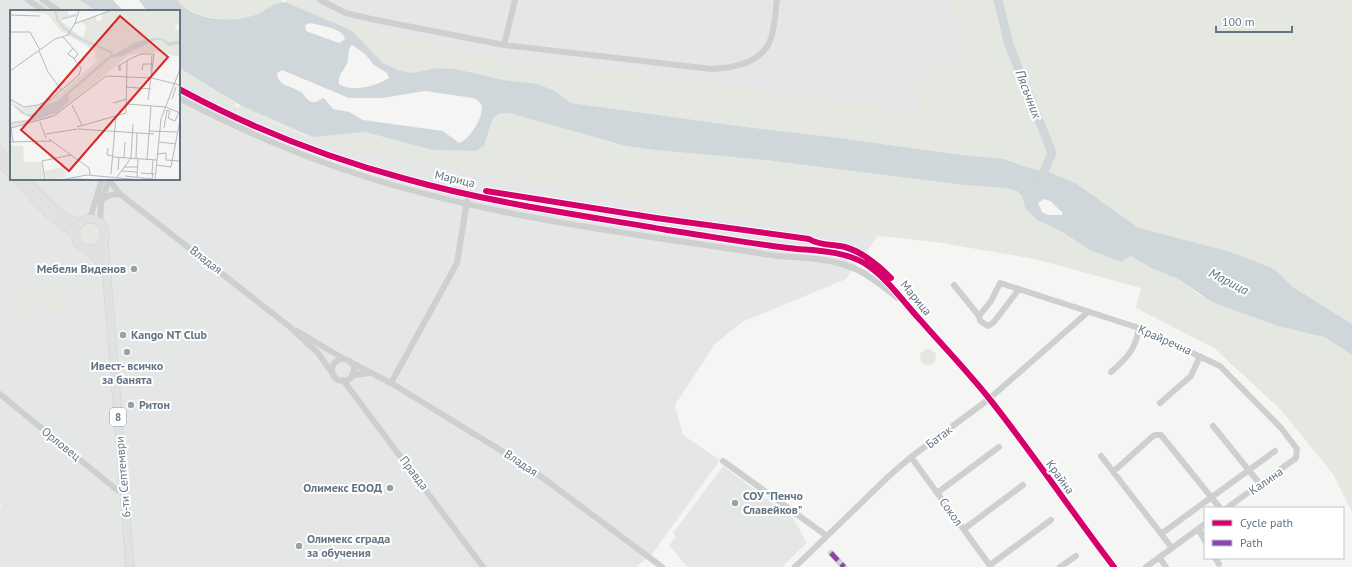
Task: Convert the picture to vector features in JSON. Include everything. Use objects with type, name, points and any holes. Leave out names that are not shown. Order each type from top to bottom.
[{"type":"main road","points":[[0,152],[10,163]]},
{"type":"main road","points":[[0,162],[10,173]]},
{"type":"main road","points":[[17,180],[46,211],[76,235],[80,244],[88,248],[105,268]]},
{"type":"main road","points":[[25,180],[55,210],[78,225]]},
{"type":"main road","points":[[78,225],[90,219],[100,223]]},
{"type":"main road","name":"8","points":[[100,223],[105,230],[104,240]]},
{"type":"main road","points":[[76,235],[78,225]]},
{"type":"main road","points":[[88,248],[98,247],[104,240]]},
{"type":"main road","name":"6-ти Септември","points":[[104,240],[105,268],[130,567]]},
{"type":"street","points":[[28,0],[43,10]]},
{"type":"street","points":[[43,0],[58,10]]},
{"type":"street","points":[[320,0],[346,13],[504,45],[712,69],[733,68],[756,57],[769,44],[777,0]]},
{"type":"street","points":[[504,45],[515,0]]},
{"type":"street","name":"Марица","points":[[180,90],[255,127],[314,150],[406,180],[468,194],[719,238],[846,255],[864,264],[889,283],[989,399]]},
{"type":"street","name":"Марица","points":[[180,98],[252,134],[340,169],[404,188],[534,217],[777,256],[817,258],[838,262],[860,271],[903,301]]},
{"type":"street","points":[[90,219],[102,180]]},
{"type":"street","points":[[100,223],[102,199],[109,180]]},
{"type":"street","name":"Владая","points":[[110,180],[120,194],[290,327],[318,353],[332,373],[337,378],[343,380]]},
{"type":"street","points":[[102,199],[111,194],[120,194]]},
{"type":"street","points":[[391,383],[457,263],[468,194]]},
{"type":"street","name":"Крайречна","points":[[979,316],[991,301],[1000,282],[1139,328],[1220,366],[1282,429],[1297,449]]},
{"type":"street","points":[[954,285],[979,316],[980,321],[988,326],[994,322],[1019,289]]},
{"type":"street","name":"Батак","points":[[796,567],[911,457],[989,399],[1088,312]]},
{"type":"street","name":"Владая","points":[[290,327],[344,359],[391,383],[530,469],[662,567]]},
{"type":"street","points":[[1111,372],[1127,358],[1136,344],[1139,328]]},
{"type":"street","points":[[1160,403],[1190,376],[1200,356]]},
{"type":"street","points":[[332,373],[335,362],[344,359]]},
{"type":"street","points":[[350,362],[353,369],[352,375]]},
{"type":"street","points":[[343,380],[352,375],[370,373]]},
{"type":"street","name":"Правда","points":[[343,380],[483,567]]},
{"type":"street","name":"Орловец","points":[[0,394],[117,490],[124,490]]},
{"type":"street","name":"Крайна","points":[[989,399],[1114,567]]},
{"type":"street","points":[[1213,426],[1260,484]]},
{"type":"street","points":[[1114,471],[1152,437],[1155,435],[1161,435],[1219,507]]},
{"type":"street","points":[[937,493],[999,447]]},
{"type":"street","name":"Калина","points":[[1228,507],[1290,464],[1296,458],[1297,449]]},
{"type":"street","points":[[1161,534],[1275,451]]},
{"type":"street","points":[[1101,456],[1172,548]]},
{"type":"street","name":"Сокол","points":[[911,457],[990,566]]},
{"type":"street","points":[[723,461],[827,536]]},
{"type":"street","points":[[964,529],[1023,486]]},
{"type":"street","points":[[990,566],[1051,520]]},
{"type":"street","points":[[1146,567],[1204,525]]},
{"type":"street","points":[[1198,529],[1204,539]]},
{"type":"street","points":[[831,553],[844,567]]},
{"type":"street","points":[[1060,567],[1076,556]]},
{"type":"street","points":[[1159,557],[1166,567]]},
{"type":"street","points":[[650,567],[656,562]]},
{"type":"shaded area","points":[[0,0],[59,0],[73,10],[10,10],[10,180],[180,180],[180,78],[239,108],[305,136],[694,211],[878,236],[846,279],[742,322],[715,344],[675,405],[683,435],[720,460],[653,553],[636,567],[0,567],[0,509],[2,506],[0,505]]},
{"type":"shaded area","points":[[59,0],[80,0],[95,10],[73,10]]},
{"type":"shaded area","points":[[177,0],[283,0],[282,2],[254,16],[224,19],[213,18],[192,11],[183,6]]},
{"type":"shaded area","points":[[287,0],[300,0],[356,25],[481,56],[673,78],[924,113],[914,85],[914,79],[964,51],[952,0],[1352,0],[1352,324],[1293,287],[1278,272],[1270,267],[1228,251],[1139,228],[1077,184],[1052,173],[1026,167],[1004,159],[746,127],[571,103],[555,91],[538,84],[504,80],[456,69],[436,68],[412,73],[399,70],[383,63],[351,30],[286,2]]},
{"type":"shaded area","points":[[300,0],[952,0],[964,51],[914,79],[914,85],[924,113],[673,78],[481,56],[356,25]]},
{"type":"shaded area","points":[[180,69],[236,103],[235,106],[180,78]]},
{"type":"shaded area","points":[[240,105],[313,137],[365,132],[432,150],[476,151],[485,144],[493,118],[500,113],[509,113],[626,146],[765,160],[963,185],[1006,188],[1017,191],[1022,196],[1025,208],[1037,220],[1064,233],[1088,249],[1120,262],[1131,256],[1151,268],[1178,279],[1199,295],[1324,337],[1352,355],[1352,512],[1333,474],[1280,409],[1214,348],[1136,308],[1141,288],[1035,259],[936,242],[815,229],[694,211],[332,146],[239,108]]},
{"type":"shaded area","points":[[91,223],[99,226],[102,234],[99,242],[91,245],[83,242],[80,234],[83,226]]},
{"type":"shaded area","points":[[32,277],[50,297],[29,316],[11,296]]},
{"type":"shaded area","points":[[63,287],[72,297],[52,315],[43,306]]},
{"type":"shaded area","points":[[925,349],[931,349],[936,354],[934,363],[931,365],[925,365],[920,360],[920,354]]},
{"type":"shaded area","name":"СОУ \"Пенчо Славейков\"","points":[[723,466],[793,518],[807,543],[782,567],[687,567],[669,545],[676,537],[673,533]]},
{"type":"water","points":[[80,0],[113,0],[122,10],[95,10]]},
{"type":"water","points":[[139,0],[177,0],[192,12],[202,16],[223,19],[252,16],[277,4],[286,2],[351,30],[383,63],[399,70],[412,73],[436,68],[456,69],[504,80],[538,84],[555,91],[571,103],[746,127],[1004,159],[1026,167],[1052,173],[1077,184],[1139,228],[1228,251],[1270,267],[1278,272],[1293,287],[1352,324],[1352,355],[1324,337],[1278,326],[1212,302],[1178,279],[1151,268],[1131,256],[1120,262],[1088,249],[1064,233],[1037,220],[1025,208],[1022,196],[1017,191],[1006,188],[963,185],[765,160],[626,146],[509,113],[500,113],[493,118],[484,146],[476,151],[432,150],[365,132],[313,137],[240,105],[180,69],[180,10],[146,10]],"holes":[[[311,23],[336,30],[340,32],[345,39],[339,43],[306,31],[305,25]],[[352,45],[365,54],[374,65],[387,73],[389,78],[378,84],[357,88],[344,87],[339,84],[339,77],[347,63],[349,50]],[[282,70],[349,98],[382,98],[425,91],[473,98],[481,104],[481,114],[472,132],[468,137],[459,143],[443,131],[363,120],[349,112],[333,109],[324,98],[316,102],[311,101],[301,92],[279,81],[277,73]],[[1044,199],[1050,201],[1063,213],[1062,215],[1048,215],[1042,212],[1038,203]]]},
{"type":"waterway","name":"Пясъчник","points":[[998,0],[1009,45],[1052,153],[1039,182]]},
{"type":"marked path","points":[[831,553],[844,567]]},
{"type":"cycle path","points":[[180,90],[234,117],[318,152],[377,171],[438,187],[503,202],[667,230],[773,246],[837,253],[864,263],[888,283],[988,397],[1114,567]]},
{"type":"cycle path","points":[[486,191],[656,218],[809,239],[822,244],[852,249],[875,264],[891,278]]},
{"type":"place","name":"Мебели Виденов","points":[[134,269]]},
{"type":"place","name":"Kango NT Club","points":[[123,335]]},
{"type":"place","name":"Ивест- всичко за банята","points":[[127,352]]},
{"type":"place","name":"Ритон","points":[[131,405]]},
{"type":"place","name":"Олимекс ЕООД","points":[[390,488]]},
{"type":"place","name":"СОУ \"Пенчо Славейков\"","points":[[735,503]]},
{"type":"place","name":"Олимекс сграда за обучения","points":[[299,546]]}]
